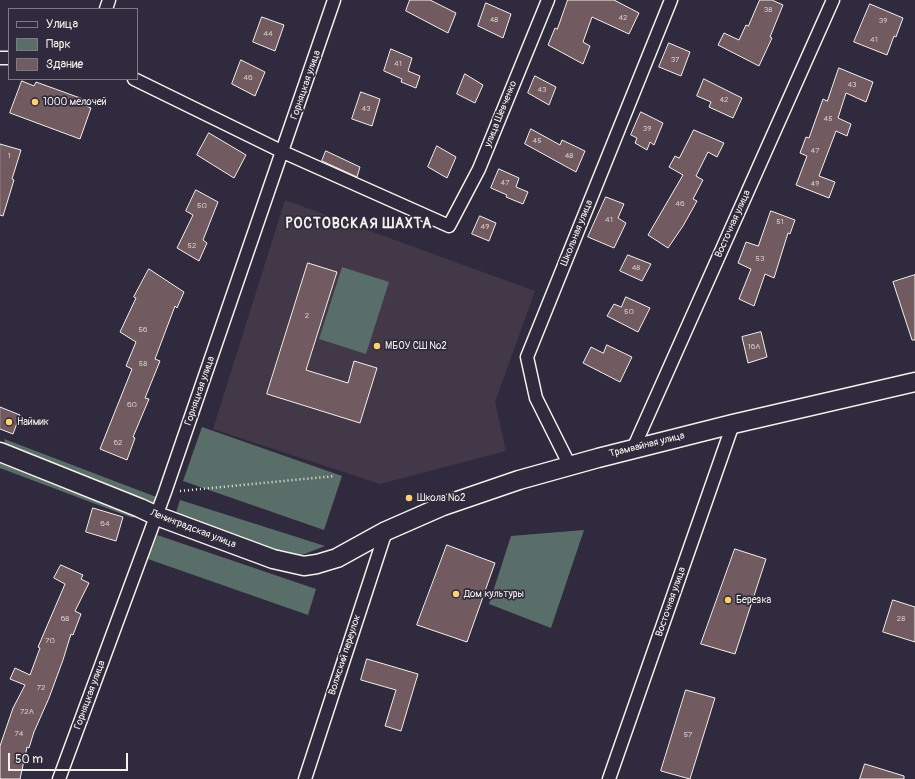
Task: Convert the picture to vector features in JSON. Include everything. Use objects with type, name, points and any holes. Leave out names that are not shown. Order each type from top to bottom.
[{"type":"street","name":"Горняцкая улица","points":[[59,779],[157,516],[334,0]]},
{"type":"street","name":"улица Шевченко","points":[[283,152],[449,226],[479,169],[548,0]]},
{"type":"street","name":"Школьная улица","points":[[570,466],[536,398],[527,357],[670,0]]},
{"type":"street","name":"Восточная улица","points":[[633,449],[832,0]]},
{"type":"street","points":[[136,80],[283,152]]},
{"type":"street","name":"Трамвайная улица","points":[[386,531],[443,506],[479,493],[570,466],[733,424],[915,382]]},
{"type":"street","name":"Восточная улица","points":[[609,779],[733,424]]},
{"type":"street","name":"Ленинградская улица","points":[[0,452],[157,516],[273,559],[304,566],[337,558],[386,531]]},
{"type":"street","name":"Волжский переулок","points":[[305,779],[386,531]]},
{"type":"path","points":[[165,492],[335,476]]},
{"type":"shaded area","name":"МБОУ СШ №2","points":[[285,200],[535,291],[495,402],[506,451],[380,484],[213,429]]},
{"type":"green space","points":[[342,267],[389,282],[366,354],[319,339]]},
{"type":"green space","points":[[202,427],[342,476],[324,530],[183,481]]},
{"type":"green space","points":[[4,439],[159,498],[154,508],[10,454]]},
{"type":"green space","points":[[0,463],[135,515],[133,518],[0,468]]},
{"type":"green space","points":[[180,500],[325,546],[302,555],[281,555],[175,516]]},
{"type":"green space","points":[[584,530],[551,628],[489,604],[511,536]]},
{"type":"green space","points":[[157,535],[316,589],[308,615],[148,559]]},
{"type":"building","points":[[410,0],[430,0],[456,13],[448,33],[406,11]]},
{"type":"building","points":[[568,0],[614,0],[639,13],[629,34],[592,17],[583,42],[590,46],[583,64],[548,45],[555,28],[557,29]]},
{"type":"building","points":[[760,0],[772,0],[783,5],[770,37],[772,38],[759,66],[718,45],[724,33],[739,40],[746,25],[748,26]]},
{"type":"building","points":[[486,3],[511,14],[503,38],[478,26]]},
{"type":"building","points":[[870,4],[903,18],[887,55],[854,42]]},
{"type":"building","points":[[262,17],[284,25],[275,51],[253,42]]},
{"type":"building","points":[[669,43],[690,52],[681,76],[659,67]]},
{"type":"building","points":[[391,49],[412,58],[408,71],[420,76],[416,88],[401,82],[402,79],[384,71]]},
{"type":"building","points":[[241,60],[265,72],[255,96],[232,84]]},
{"type":"building","points":[[839,68],[873,82],[866,102],[846,93],[838,118],[851,124],[847,136],[836,131],[819,176],[835,182],[829,198],[796,185],[807,156],[800,153],[806,137],[809,138],[823,99],[827,101]]},
{"type":"building","points":[[465,74],[483,85],[475,103],[457,94]]},
{"type":"building","points":[[535,76],[556,87],[549,105],[528,93]]},
{"type":"building","points":[[704,79],[742,98],[733,118],[709,107],[711,102],[697,96]]},
{"type":"building","points":[[22,81],[34,86],[36,82],[83,99],[81,104],[91,108],[80,139],[10,113]]},
{"type":"building","points":[[361,92],[380,99],[372,126],[352,119]]},
{"type":"building","points":[[641,112],[663,123],[654,145],[650,142],[647,150],[635,143],[637,138],[631,135]]},
{"type":"building","points":[[531,129],[560,145],[562,140],[585,151],[576,172],[525,144]]},
{"type":"building","points":[[694,130],[724,143],[717,157],[708,152],[696,176],[703,180],[693,199],[697,201],[683,226],[668,248],[648,235],[683,175],[669,167],[675,156],[679,158]]},
{"type":"building","points":[[209,133],[246,155],[234,178],[197,155]]},
{"type":"building","points":[[0,144],[21,150],[3,216],[0,215]]},
{"type":"building","points":[[437,146],[456,157],[447,178],[428,167]]},
{"type":"building","points":[[326,151],[360,167],[357,177],[322,161]]},
{"type":"building","points":[[499,169],[519,178],[516,187],[528,192],[523,204],[506,197],[507,195],[491,188]]},
{"type":"building","points":[[196,190],[218,202],[203,240],[207,243],[199,261],[177,248],[193,215],[186,211]]},
{"type":"building","points":[[606,197],[624,204],[618,218],[626,223],[614,248],[588,237]]},
{"type":"building","points":[[771,211],[795,220],[790,234],[788,233],[774,278],[765,274],[754,306],[739,299],[751,269],[738,263],[746,242],[758,246]]},
{"type":"building","points":[[480,216],[496,223],[489,241],[472,234]]},
{"type":"building","points":[[628,255],[651,264],[642,281],[620,271]]},
{"type":"building","points":[[308,263],[337,272],[306,370],[348,383],[354,361],[377,368],[360,423],[267,394]]},
{"type":"building","points":[[149,269],[184,292],[177,308],[175,306],[155,359],[160,361],[145,398],[149,399],[133,437],[135,438],[127,460],[100,449],[132,369],[126,366],[136,342],[120,332],[136,298],[134,297]]},
{"type":"building","points":[[915,275],[915,340],[912,340],[893,282]]},
{"type":"building","points":[[626,297],[650,308],[638,332],[607,316],[614,304],[621,307]]},
{"type":"building","points":[[761,332],[767,357],[748,363],[742,337]]},
{"type":"building","points":[[607,345],[632,357],[620,382],[583,363],[591,347],[603,353]]},
{"type":"building","name":"Наймик","points":[[0,407],[20,415],[13,434],[0,429]]},
{"type":"building","points":[[93,508],[123,517],[116,541],[86,532]]},
{"type":"building","name":"Дом культуры","points":[[447,545],[495,563],[467,642],[417,625]]},
{"type":"building","points":[[735,549],[766,559],[735,654],[701,644]]},
{"type":"building","points":[[61,565],[83,575],[81,579],[89,583],[75,611],[81,614],[73,635],[71,634],[49,698],[34,732],[29,748],[27,747],[20,779],[0,779],[0,746],[13,708],[25,685],[10,679],[15,668],[30,675],[40,648],[38,647],[65,584],[54,578]]},
{"type":"building","points":[[893,600],[915,607],[915,642],[883,632]]},
{"type":"building","points":[[367,659],[418,674],[401,731],[385,726],[396,690],[361,680]]},
{"type":"building","points":[[686,690],[715,698],[690,779],[661,771]]},
{"type":"building","points":[[865,764],[904,776],[904,779],[860,779]]},
{"type":"place","name":"1000 мелочей","points":[[35,102]]},
{"type":"place","name":"МБОУ СШ №2","points":[[377,346]]},
{"type":"place","name":"Наймик","points":[[9,422]]},
{"type":"place","name":"Школа №2","points":[[409,498]]},
{"type":"place","name":"Дом культуры","points":[[456,594]]},
{"type":"place","name":"Березка","points":[[728,600]]},
{"type":"district","name":"РОСТОВСКАЯ ШАХТА","points":[[359,224]]}]
